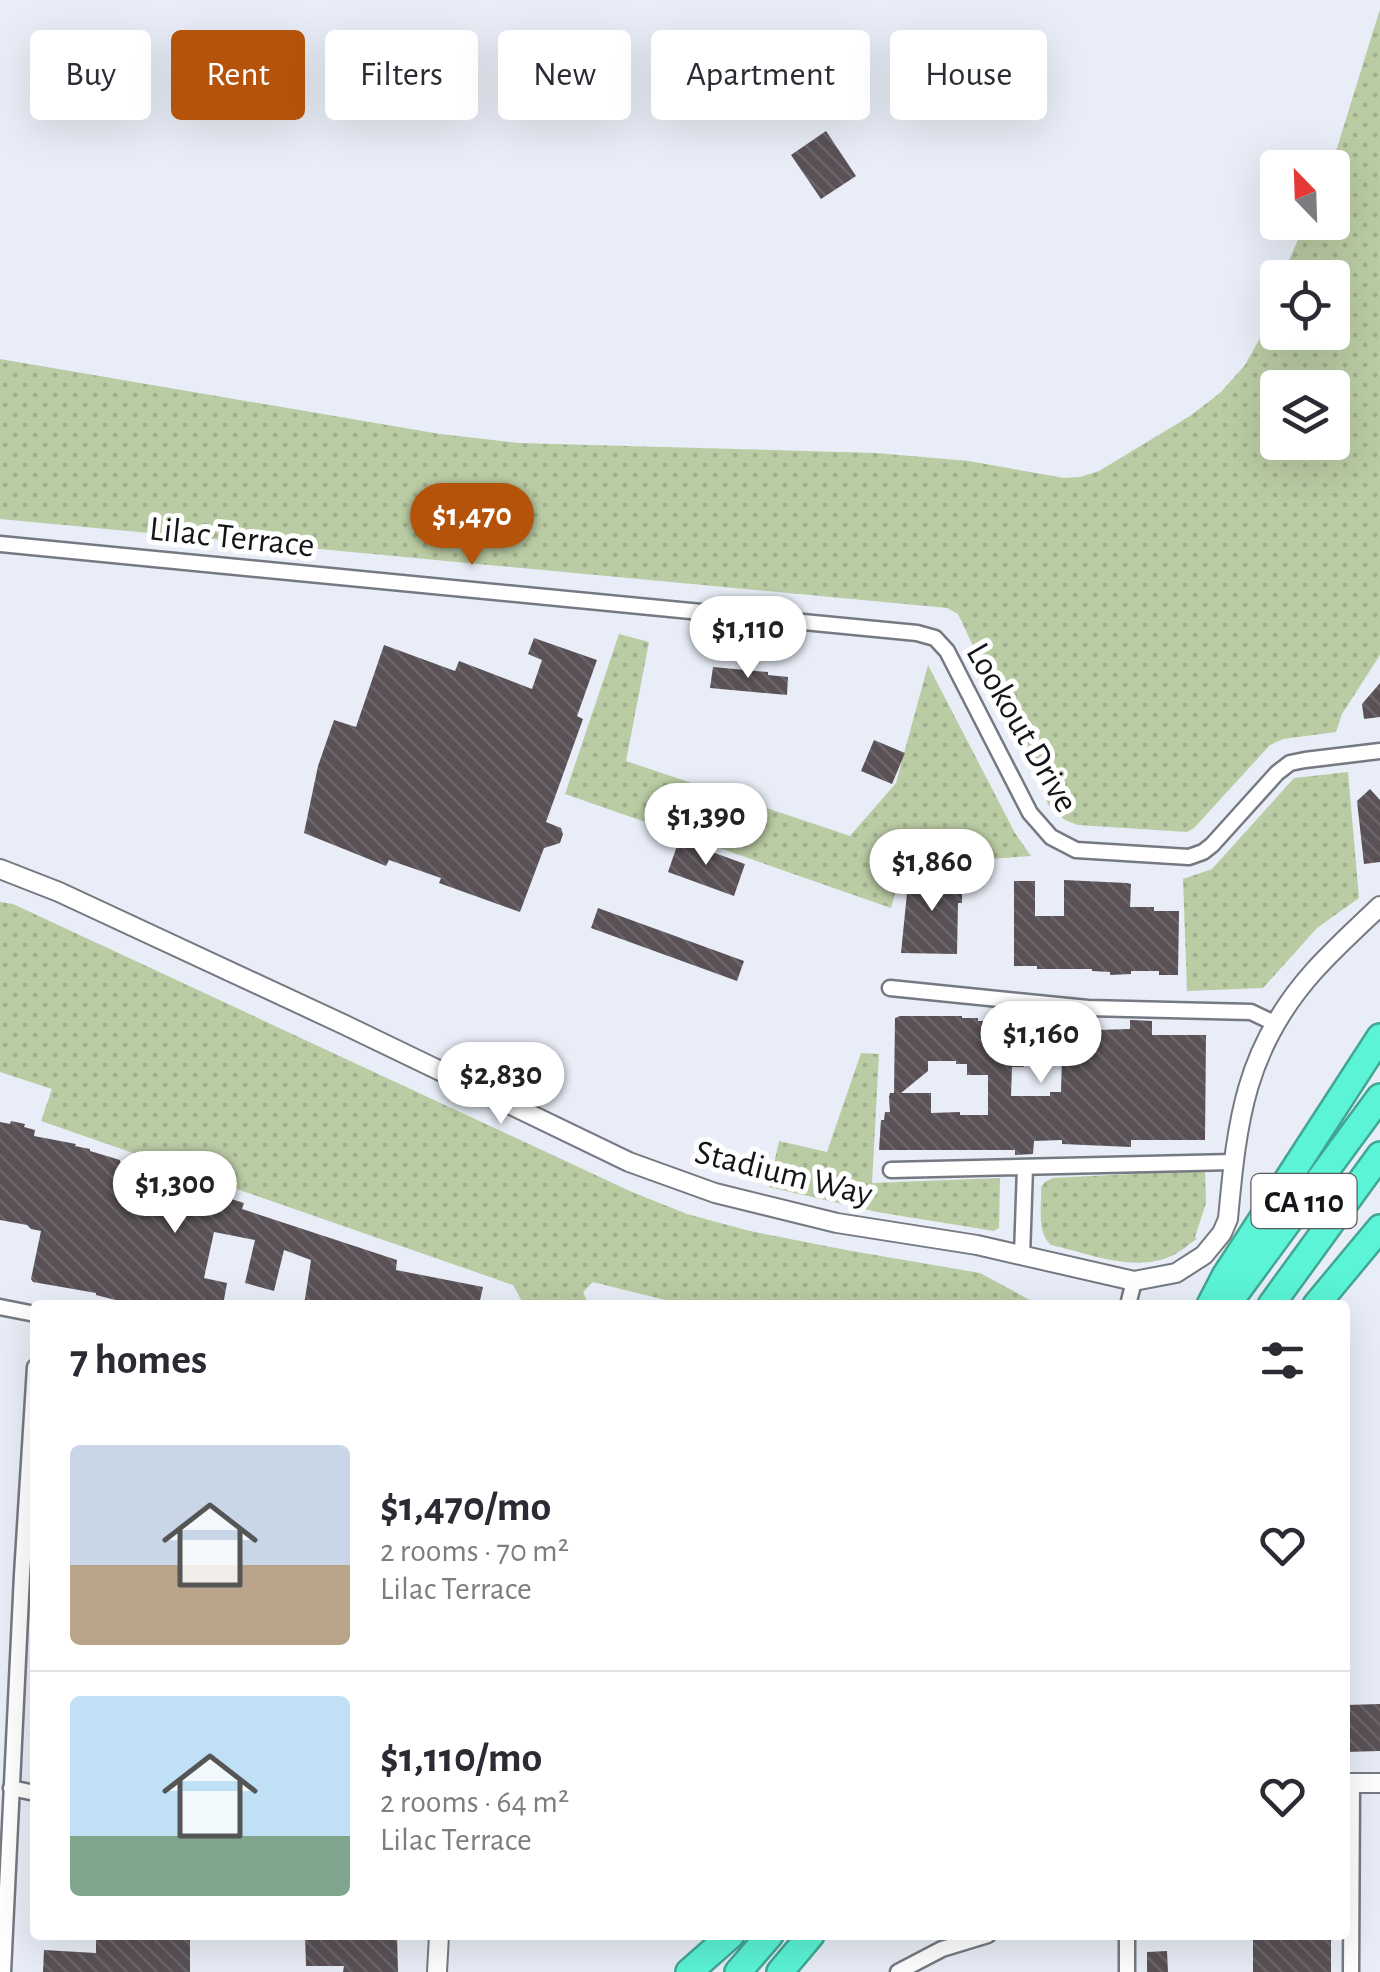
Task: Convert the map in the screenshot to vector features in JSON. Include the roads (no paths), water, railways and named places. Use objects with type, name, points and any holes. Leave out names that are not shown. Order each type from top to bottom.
[{"type":"highway","points":[[1213,1300],[1380,1038]]},
{"type":"highway","name":"CA 110","points":[[1231,1300],[1380,1097]]},
{"type":"highway","name":"CA 110","points":[[1275,1300],[1380,1155]]},
{"type":"highway","points":[[1320,1300],[1380,1228]]},
{"type":"highway","points":[[689,1972],[725,1940]]},
{"type":"highway","points":[[738,1972],[766,1940]]},
{"type":"highway","points":[[780,1972],[807,1940]]},
{"type":"street","name":"Lilac Terrace","points":[[0,544],[917,633],[936,638]]},
{"type":"street","name":"Lookout Drive","points":[[936,638],[947,651],[1030,813],[1050,837],[1076,850],[1189,857],[1204,852],[1290,763],[1380,751]]},
{"type":"street","name":"Stadium Way","points":[[0,869],[60,892],[630,1162],[715,1193],[837,1224],[977,1245],[1134,1281],[1176,1273],[1204,1255],[1222,1233],[1228,1219],[1238,1124],[1252,1069],[1274,1023],[1314,971],[1380,906]]},
{"type":"street","points":[[890,988],[1088,1008],[1251,1012],[1274,1023]]},
{"type":"street","points":[[891,1170],[1233,1162]]},
{"type":"street","points":[[1022,1256],[1026,1166]]},
{"type":"street","points":[[1129,1300],[1134,1281]]},
{"type":"street","points":[[0,1307],[30,1313]]},
{"type":"street","points":[[2,1972],[30,1455]]},
{"type":"street","points":[[1350,1783],[1380,1783]]},
{"type":"street","points":[[11,1788],[30,1792]]},
{"type":"street","points":[[1350,1909],[1351,1972]]},
{"type":"street","points":[[437,1972],[439,1940]]},
{"type":"street","points":[[898,1972],[942,1949],[972,1940]]},
{"type":"street","points":[[1127,1940],[1127,1972]]}]
